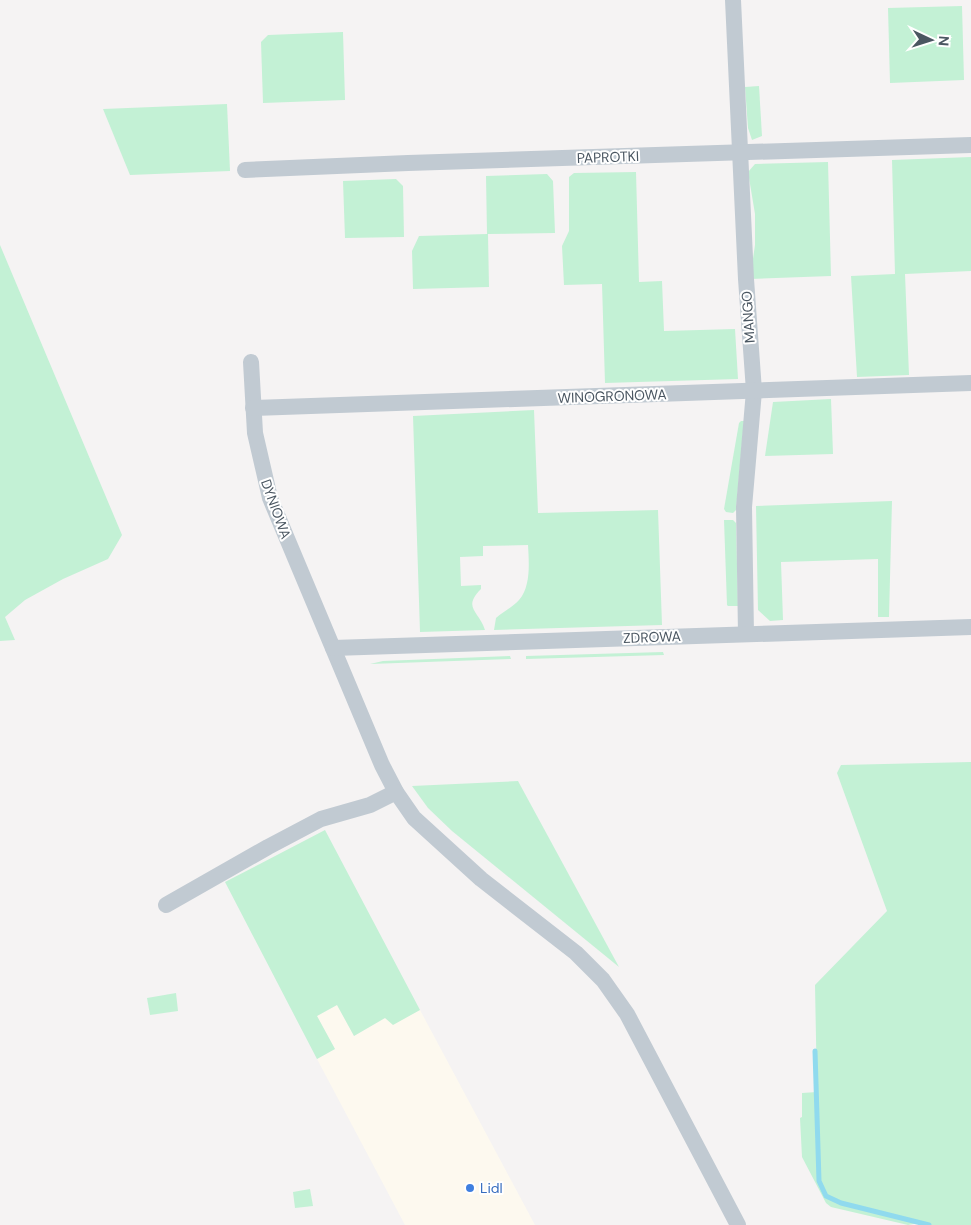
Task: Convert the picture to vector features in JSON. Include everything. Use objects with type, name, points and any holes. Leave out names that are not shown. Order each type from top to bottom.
[{"type":"street","name":"MANGO","points":[[733,0],[746,279],[754,391],[744,507],[746,634]]},
{"type":"street","name":"PAPROTKI","points":[[245,170],[971,145]]},
{"type":"street","name":"DYNIOWA","points":[[251,362],[255,433],[270,498],[382,765],[396,792],[414,818],[429,833],[481,878],[576,953],[610,988],[628,1014],[738,1225]]},
{"type":"street","name":"WINOGRONOWA","points":[[253,408],[971,383]]},
{"type":"street","name":"ZDROWA","points":[[333,648],[971,627]]},
{"type":"street","points":[[166,905],[321,819],[370,805],[396,792]]},
{"type":"shaded area","points":[[337,1005],[354,1036],[385,1018],[393,1024],[420,1010],[535,1225],[405,1225],[317,1059],[335,1049],[317,1016]]},
{"type":"green space","points":[[962,6],[964,80],[890,83],[888,8]]},
{"type":"green space","points":[[343,32],[345,100],[263,103],[261,42],[268,35]]},
{"type":"green space","points":[[759,86],[762,136],[752,140],[748,128],[745,87]]},
{"type":"green space","points":[[227,104],[230,171],[130,175],[103,109]]},
{"type":"green space","points":[[971,157],[971,271],[905,274],[909,375],[857,377],[851,276],[895,274],[892,160]]},
{"type":"green space","points":[[828,162],[831,276],[750,279],[755,245],[755,214],[748,172],[755,164]]},
{"type":"green space","points":[[636,172],[639,282],[662,281],[664,331],[735,329],[738,379],[605,383],[602,284],[564,285],[562,246],[569,231],[569,177],[574,173]]},
{"type":"green space","points":[[547,174],[553,181],[555,233],[488,234],[489,287],[413,289],[412,251],[419,236],[487,234],[486,176]]},
{"type":"green space","points":[[396,179],[403,186],[404,237],[345,238],[343,181]]},
{"type":"green space","points":[[0,245],[122,535],[108,559],[63,579],[25,600],[5,617],[15,640],[0,641]]},
{"type":"green space","points":[[831,399],[833,454],[765,456],[773,402]]},
{"type":"green space","points":[[534,410],[538,513],[658,510],[662,625],[494,630],[496,618],[517,603],[526,588],[529,559],[528,545],[483,546],[483,556],[460,557],[461,586],[481,585],[481,589],[475,595],[472,605],[485,630],[420,632],[413,416]]},
{"type":"green space","points":[[744,421],[736,510],[733,513],[726,512],[724,509],[739,423]]},
{"type":"green space","points":[[892,501],[889,617],[878,617],[878,559],[781,562],[783,620],[770,621],[758,610],[756,506]]},
{"type":"green space","points":[[724,520],[733,520],[736,523],[738,606],[727,605]]},
{"type":"green space","points":[[663,652],[664,655],[526,659],[526,656]]},
{"type":"green space","points":[[510,656],[511,659],[370,664],[383,661]]},
{"type":"green space","points":[[971,762],[971,1225],[924,1225],[919,1223],[908,1225],[831,1207],[826,1203],[802,1157],[800,1118],[802,1117],[802,1093],[817,1092],[815,985],[887,911],[837,773],[841,765]]},
{"type":"green space","points":[[518,781],[619,967],[452,831],[428,808],[412,786]]},
{"type":"green space","points":[[325,830],[420,1010],[393,1025],[385,1018],[354,1036],[337,1005],[317,1016],[335,1049],[317,1059],[225,882]]},
{"type":"green space","points":[[176,993],[178,1011],[150,1015],[147,998]]},
{"type":"green space","points":[[310,1189],[313,1206],[295,1208],[293,1192]]},
{"type":"waterway","points":[[815,1051],[819,1181],[826,1196],[841,1203],[929,1225]]},
{"type":"place","name":"Lidl","points":[[470,1188]]}]
